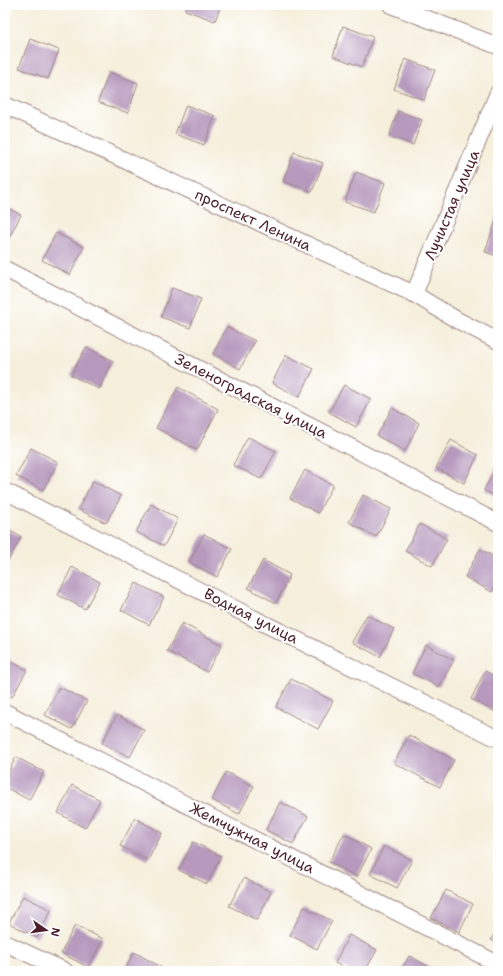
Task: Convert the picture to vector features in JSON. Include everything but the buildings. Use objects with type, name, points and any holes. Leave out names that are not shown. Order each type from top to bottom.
[{"type":"street","points":[[392,5],[498,46]]},
{"type":"street","name":"Лучистая улица","points":[[414,294],[498,93]]},
{"type":"street","name":"проспект Ленина","points":[[5,106],[414,294],[457,320],[498,341]]},
{"type":"street","name":"Зеленоградская улица","points":[[5,269],[498,523]]},
{"type":"street","name":"Водная улица","points":[[5,491],[259,621],[498,739]]},
{"type":"street","name":"Жемчужная улица","points":[[5,712],[498,964]]},
{"type":"street","points":[[5,943],[65,971]]}]
